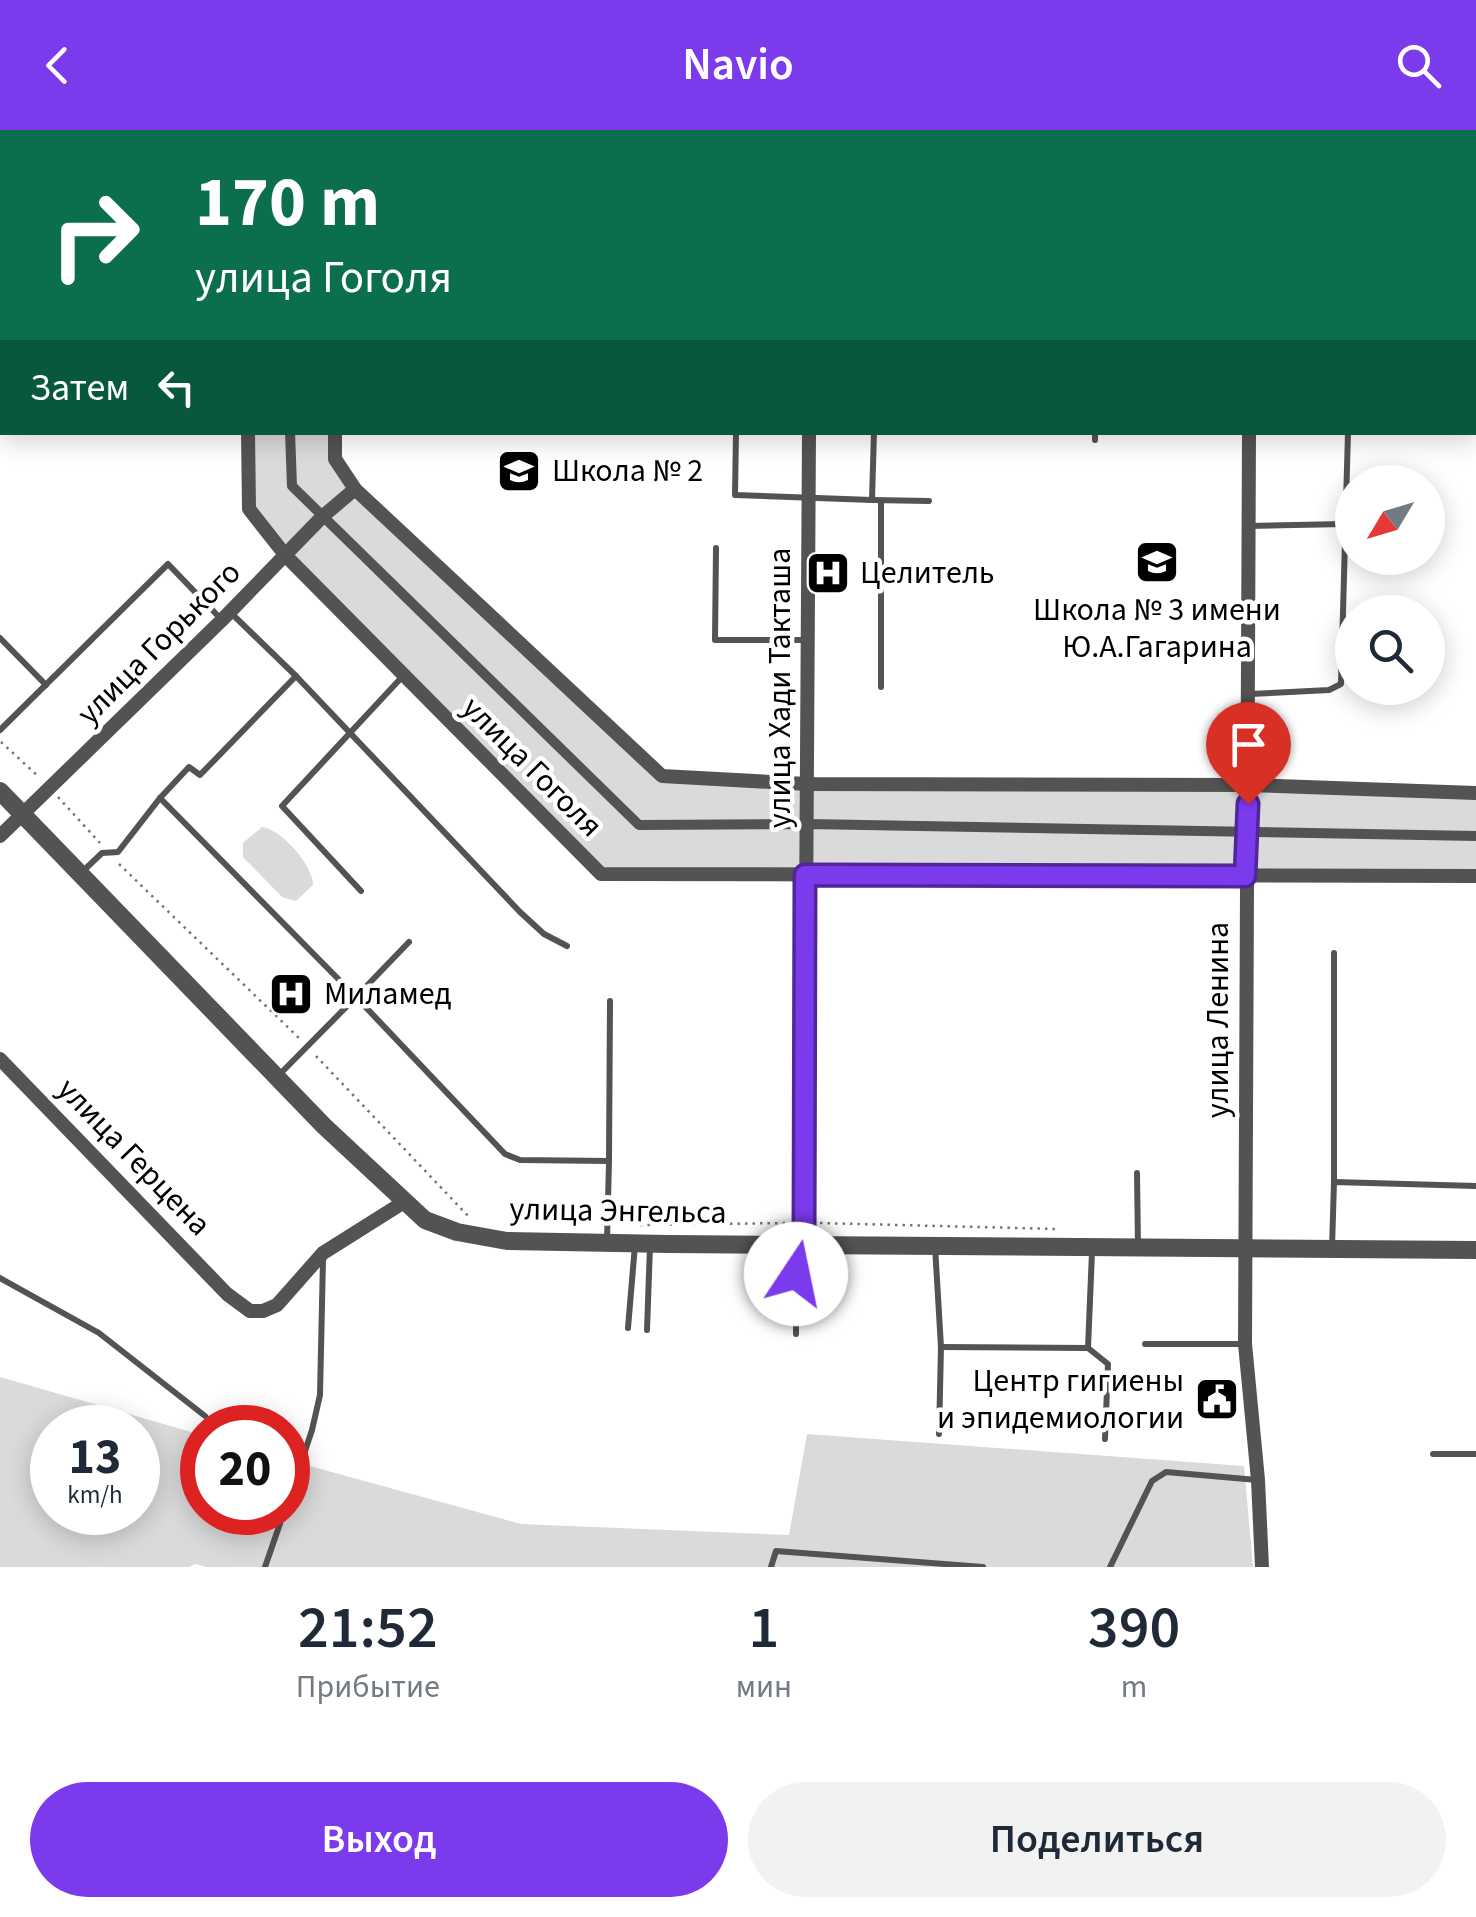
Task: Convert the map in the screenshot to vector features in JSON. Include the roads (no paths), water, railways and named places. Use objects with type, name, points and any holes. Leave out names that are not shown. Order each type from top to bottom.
[{"type":"street","name":"улица Гоголя","points":[[248,435],[249,510],[286,556],[600,874],[1476,876]]},
{"type":"street","points":[[290,435],[292,486],[639,825],[808,824],[1476,836]]},
{"type":"street","points":[[336,435],[335,459],[356,489],[662,776],[807,784],[1250,785],[1476,793]]},
{"type":"street","name":"улица Хади Такташа","points":[[800,1244],[804,1222],[809,435]]},
{"type":"street","name":"улица Ленина","points":[[1250,435],[1245,1344],[1262,1567]]},
{"type":"street","name":"улица Горького","points":[[0,836],[322,517],[356,489]]},
{"type":"street","name":"улица Энгельса","points":[[0,791],[78,875],[404,1202],[426,1220],[457,1232],[507,1241],[608,1234],[642,1243],[1476,1250]]},
{"type":"street","name":"улица Герцена","points":[[0,1059],[227,1294],[250,1311],[276,1306],[323,1253]]},
{"type":"street","points":[[323,1253],[404,1202]]},
{"type":"lane","points":[[736,435],[734,496],[928,501]]},
{"type":"lane","points":[[872,500],[874,435]]},
{"type":"lane","points":[[1347,465],[1348,435]]},
{"type":"lane","points":[[880,688],[882,500]]},
{"type":"lane","points":[[1249,526],[1335,524]]},
{"type":"lane","points":[[716,548],[716,640],[806,640]]},
{"type":"lane","points":[[0,730],[168,564],[296,676],[520,912],[544,934],[567,946]]},
{"type":"lane","points":[[1250,694],[1329,690],[1341,684],[1344,575]]},
{"type":"lane","points":[[0,638],[46,685]]},
{"type":"lane","points":[[78,875],[102,853],[118,852],[190,767],[200,775],[296,676]]},
{"type":"lane","points":[[360,890],[282,806],[403,676]]},
{"type":"lane","points":[[160,798],[506,1154],[520,1160],[609,1161]]},
{"type":"lane","points":[[277,1077],[409,942]]},
{"type":"lane","points":[[1332,1249],[1334,953]]},
{"type":"lane","points":[[608,1234],[610,1001]]},
{"type":"lane","points":[[1137,1174],[1138,1246]]},
{"type":"lane","points":[[1334,1182],[1476,1186]]},
{"type":"lane","points":[[628,1328],[642,1243]]},
{"type":"lane","points":[[642,1243],[646,1330]]},
{"type":"lane","points":[[796,1334],[800,1244]]},
{"type":"lane","points":[[934,1245],[941,1346],[939,1434]]},
{"type":"lane","points":[[1088,1348],[1092,1246]]},
{"type":"lane","points":[[310,1436],[320,1395],[323,1253]]},
{"type":"lane","points":[[0,1278],[100,1333],[191,1405]]},
{"type":"lane","points":[[1144,1344],[1245,1344]]},
{"type":"lane","points":[[941,1346],[1088,1348],[1108,1364],[1105,1439]]},
{"type":"lane","points":[[1434,1454],[1476,1454]]},
{"type":"lane","points":[[1110,1567],[1152,1481],[1166,1472],[1258,1480]]},
{"type":"lane","points":[[266,1567],[276,1535]]},
{"type":"lane","points":[[771,1567],[776,1551],[982,1567]]},
{"type":"place","name":"Школа № 2","points":[[519,471]]},
{"type":"place","name":"Школа № 3 имени Ю.А.Гагарина","points":[[1157,562]]},
{"type":"place","name":"Целитель","points":[[828,573]]},
{"type":"place","name":"Миламед","points":[[291,994]]},
{"type":"place","name":"Центр гигиены и эпидемиологии","points":[[1217,1399]]}]
